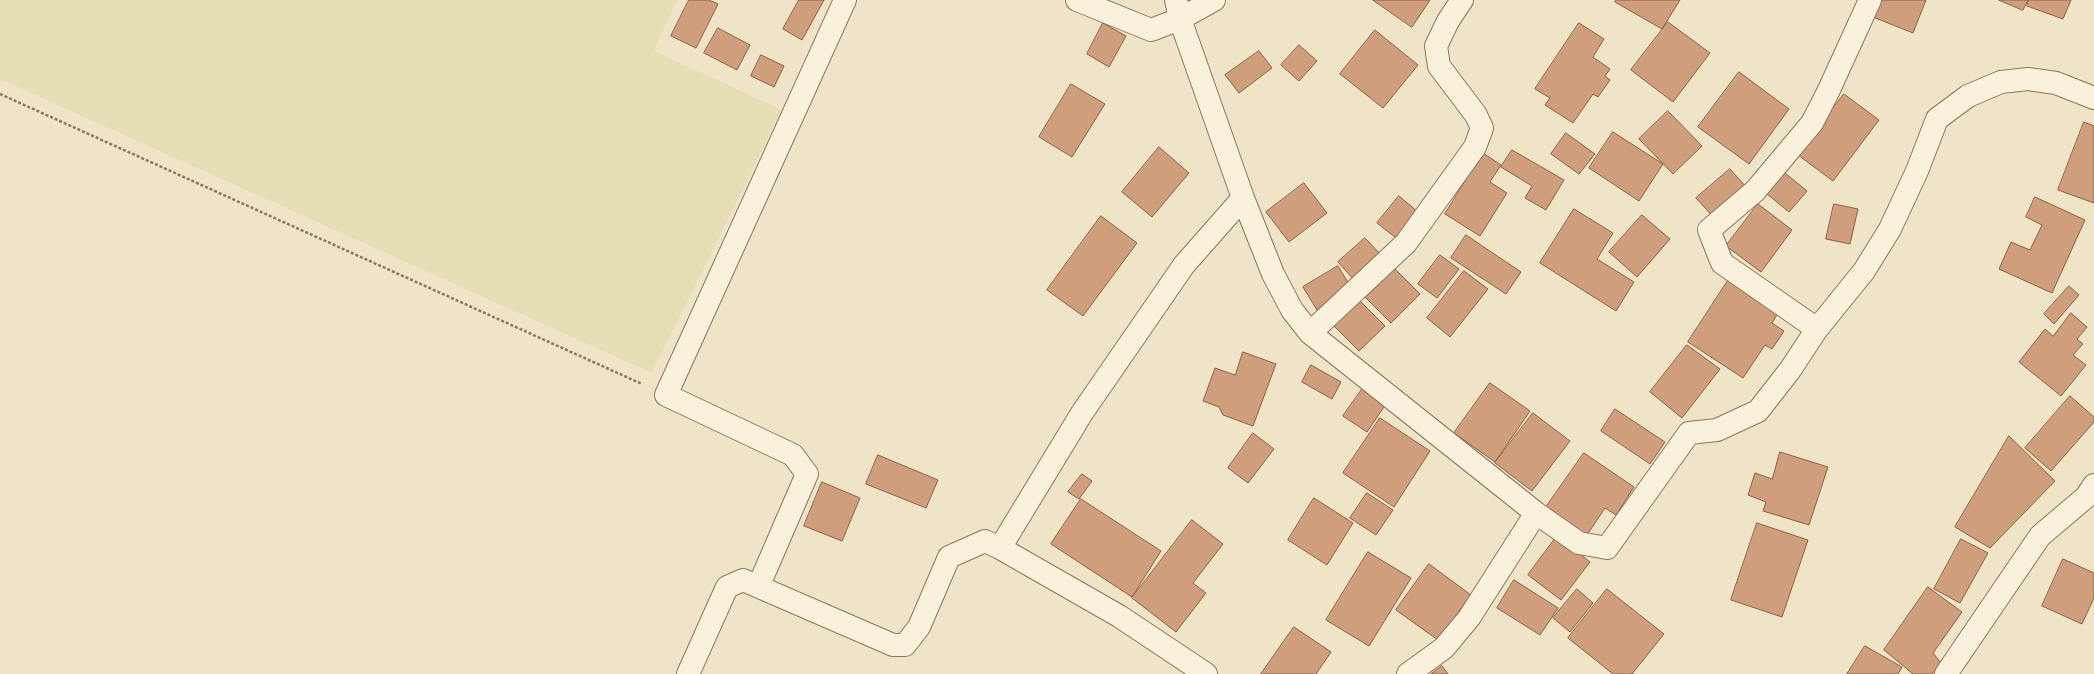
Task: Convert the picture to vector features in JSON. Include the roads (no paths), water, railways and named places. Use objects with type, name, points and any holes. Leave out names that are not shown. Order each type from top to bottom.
[{"type":"street","points":[[759,585],[807,474],[793,455],[666,394],[845,0]]},
{"type":"street","points":[[1077,0],[1151,30],[1178,10],[1214,0]]},
{"type":"street","points":[[1310,333],[1406,243],[1475,147],[1482,128],[1476,115],[1439,66],[1436,46],[1448,21],[1462,0]]},
{"type":"street","points":[[1817,329],[1722,263],[1709,230],[1755,191],[1812,123],[1828,92],[1870,0]]},
{"type":"street","points":[[1178,10],[1243,198],[1273,274],[1292,310],[1310,333],[1536,513],[1580,543],[1607,548],[1689,433],[1716,430],[1758,411],[1790,370],[1817,329],[1864,271],[1890,229],[1917,171],[1937,119],[1968,96],[2001,82],[2028,79],[2056,83],[2094,98]]},
{"type":"street","points":[[1000,548],[1082,413],[1184,265],[1243,198]]},
{"type":"street","points":[[1946,674],[2040,536],[2091,494]]},
{"type":"street","points":[[1408,674],[1444,648],[1469,618],[1536,513]]},
{"type":"street","points":[[688,674],[727,587],[743,580],[759,585],[893,645],[905,645],[919,627],[949,557],[986,541],[1119,616],[1206,674]]}]
